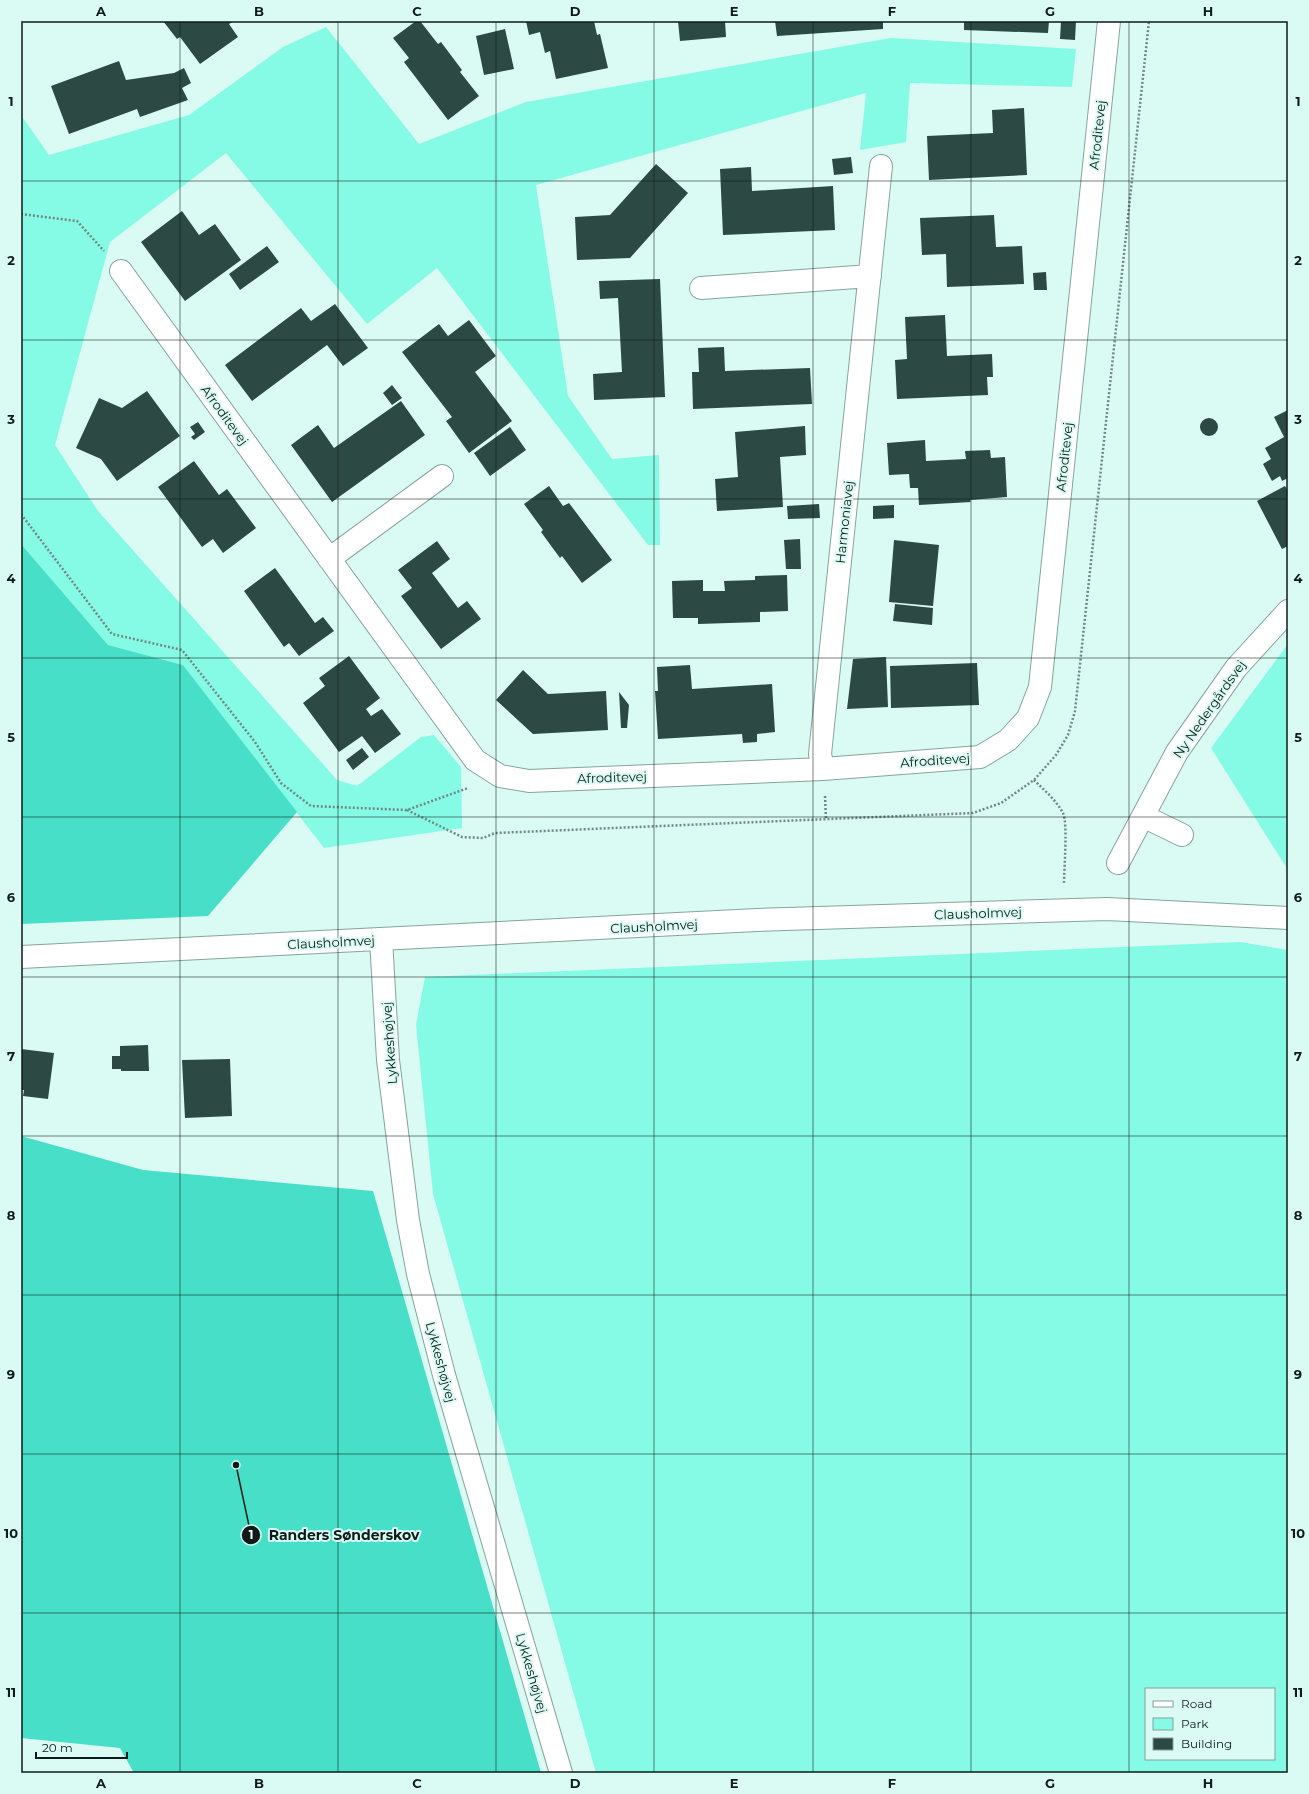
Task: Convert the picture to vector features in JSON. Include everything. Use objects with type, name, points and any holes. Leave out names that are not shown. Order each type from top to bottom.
[{"type":"street","name":"Afroditevej","points":[[121,271],[475,760],[500,776],[529,781],[823,769],[980,757],[1008,740],[1028,718],[1040,688],[1109,21]]},
{"type":"street","name":"Harmoniavej","points":[[823,769],[820,754],[870,276],[880,166]]},
{"type":"street","points":[[701,288],[870,276]]},
{"type":"street","points":[[329,559],[442,476]]},
{"type":"street","name":"Ny Nedergårdsvej","points":[[1118,863],[1177,752],[1236,668],[1288,611]]},
{"type":"street","points":[[1143,816],[1182,835]]},
{"type":"street","name":"Clausholmvej","points":[[21,957],[757,920],[1107,909],[1288,918]]},
{"type":"street","name":"Lykkeshøjvej","points":[[381,939],[388,1060],[408,1220],[418,1274],[444,1375],[561,1773]]},
{"type":"path","points":[[407,810],[462,837],[483,838],[495,833],[973,812],[1001,803],[1034,780],[1056,755],[1068,735],[1075,711],[1149,21]]},
{"type":"path","points":[[21,214],[77,220],[121,271]]},
{"type":"path","points":[[21,514],[112,634],[182,650],[255,742],[281,783],[311,806],[407,810],[500,776]]},
{"type":"path","points":[[1034,780],[1064,814],[1063,911]]},
{"type":"green space","points":[[326,27],[419,144],[526,102],[891,38],[1076,49],[1072,87],[910,83],[906,142],[860,150],[866,93],[536,185],[568,396],[612,459],[659,455],[660,545],[648,545],[437,268],[367,324],[226,153],[110,242],[55,445],[98,511],[337,780],[357,786],[421,737],[434,735],[461,767],[462,828],[324,848],[183,665],[108,645],[21,544],[21,115],[49,155],[189,115],[283,47]]},
{"type":"green space","points":[[21,544],[108,645],[183,665],[297,812],[208,916],[21,924]]},
{"type":"green space","points":[[1288,644],[1288,870],[1211,748]]},
{"type":"green space","points":[[1240,942],[1288,950],[1288,1773],[596,1773],[433,1194],[416,1025],[425,977]]},
{"type":"green space","points":[[21,1136],[143,1170],[373,1191],[541,1773],[134,1773],[120,1748],[21,1738]]},
{"type":"building","points":[[163,21],[234,21],[229,24],[238,37],[200,64],[180,37],[177,39]]},
{"type":"building","points":[[416,21],[420,21],[438,44],[441,42],[462,70],[460,72],[479,96],[448,120],[404,62],[409,58],[393,38]]},
{"type":"building","points":[[526,21],[594,21],[597,35],[600,34],[608,68],[556,79],[550,51],[545,53],[540,32],[529,35]]},
{"type":"building","points":[[678,21],[725,21],[726,37],[680,41]]},
{"type":"building","points":[[775,21],[883,21],[883,29],[777,36]]},
{"type":"building","points":[[964,21],[1049,21],[1048,33],[964,30]]},
{"type":"building","points":[[1061,21],[1076,21],[1075,40],[1060,39]]},
{"type":"building","points":[[505,29],[514,69],[484,75],[476,36]]},
{"type":"building","points":[[119,61],[126,80],[174,73],[184,68],[191,83],[182,88],[188,100],[140,117],[137,109],[69,134],[51,86]]},
{"type":"building","points":[[1024,108],[1027,175],[929,180],[927,136],[993,133],[992,110]]},
{"type":"building","points":[[851,157],[853,173],[834,175],[832,159]]},
{"type":"building","points":[[656,164],[688,193],[630,258],[577,260],[575,217],[610,215]]},
{"type":"building","points":[[751,167],[752,191],[833,186],[835,230],[723,235],[720,169]]},
{"type":"building","points":[[182,211],[199,235],[215,224],[241,260],[185,301],[141,242]]},
{"type":"building","points":[[994,215],[996,247],[1022,246],[1024,284],[947,287],[946,254],[922,255],[920,218]]},
{"type":"building","points":[[267,246],[279,262],[240,290],[229,274]]},
{"type":"building","points":[[1046,272],[1047,290],[1034,290],[1033,273]]},
{"type":"building","points":[[660,279],[665,397],[594,400],[593,374],[622,372],[618,298],[600,299],[599,281]]},
{"type":"building","points":[[335,304],[368,348],[343,366],[327,345],[252,401],[225,365],[301,308],[311,321]]},
{"type":"building","points":[[945,315],[947,356],[992,354],[993,377],[987,377],[988,395],[897,399],[895,360],[907,359],[905,317]]},
{"type":"building","points":[[469,320],[496,356],[475,372],[512,421],[469,453],[446,421],[452,417],[402,352],[439,324],[448,336]]},
{"type":"building","points":[[724,347],[725,371],[810,368],[812,404],[693,409],[692,372],[699,372],[698,348]]},
{"type":"building","points":[[392,385],[402,398],[392,405],[383,393]]},
{"type":"building","points":[[147,391],[180,436],[117,481],[101,459],[76,448],[99,398],[122,408]]},
{"type":"building","points":[[401,401],[425,435],[332,502],[291,445],[318,425],[334,448]]},
{"type":"building","points":[[1288,410],[1288,478],[1282,481],[1280,476],[1272,481],[1263,464],[1271,459],[1265,448],[1284,437],[1274,417]]},
{"type":"building","points":[[1209,418],[1215,421],[1218,427],[1215,433],[1209,436],[1203,433],[1200,427],[1203,421]]},
{"type":"building","points":[[198,422],[205,432],[194,440],[191,437],[195,434],[190,427]]},
{"type":"building","points":[[805,426],[806,455],[780,457],[783,507],[717,511],[715,479],[738,477],[735,432]]},
{"type":"building","points":[[510,427],[526,450],[490,476],[474,453]]},
{"type":"building","points":[[925,440],[926,461],[966,459],[965,451],[990,450],[991,458],[1005,457],[1007,497],[970,500],[971,502],[919,505],[918,488],[910,488],[909,474],[889,475],[887,443]]},
{"type":"building","points":[[194,461],[219,495],[227,489],[256,528],[223,553],[213,539],[202,547],[158,487]]},
{"type":"building","points":[[549,486],[563,506],[569,503],[612,560],[582,583],[562,556],[560,558],[541,532],[543,530],[524,504]]},
{"type":"building","points":[[1285,486],[1288,491],[1288,546],[1282,549],[1257,501]]},
{"type":"building","points":[[819,504],[820,518],[788,519],[787,506]]},
{"type":"building","points":[[894,505],[894,518],[873,519],[873,506]]},
{"type":"building","points":[[800,539],[801,569],[786,569],[784,540]]},
{"type":"building","points":[[894,540],[939,545],[933,606],[889,602]]},
{"type":"building","points":[[437,541],[450,559],[432,573],[458,608],[467,601],[481,619],[441,649],[401,596],[412,588],[398,570]]},
{"type":"building","points":[[275,568],[315,623],[323,617],[334,631],[299,656],[289,643],[284,647],[244,591]]},
{"type":"building","points":[[787,575],[788,611],[760,612],[760,622],[698,624],[698,618],[673,618],[672,581],[703,580],[703,591],[725,591],[724,581],[755,580],[755,576]]},
{"type":"building","points":[[895,604],[933,608],[932,625],[893,621]]},
{"type":"building","points":[[349,656],[380,698],[366,709],[371,716],[382,709],[401,734],[375,753],[362,736],[339,752],[303,703],[325,686],[319,678]]},
{"type":"building","points":[[886,657],[888,707],[847,709],[853,659]]},
{"type":"building","points":[[977,663],[979,705],[891,708],[890,666]]},
{"type":"building","points":[[690,665],[692,689],[772,684],[775,732],[757,734],[757,742],[743,743],[742,734],[658,739],[655,691],[658,691],[657,667]]},
{"type":"building","points":[[523,670],[548,694],[606,691],[608,730],[533,734],[496,700]]},
{"type":"building","points":[[619,692],[629,705],[627,728],[621,728]]},
{"type":"building","points":[[362,748],[369,757],[353,770],[346,760]]},
{"type":"building","points":[[148,1045],[149,1071],[121,1071],[121,1069],[112,1069],[112,1056],[120,1056],[120,1046]]},
{"type":"building","points":[[21,1049],[54,1053],[48,1099],[23,1096],[24,1090],[21,1090]]},
{"type":"building","points":[[230,1059],[232,1116],[185,1118],[182,1060]]},
{"type":"place","name":"Randers Sønderskov","points":[[236,1465]]}]
